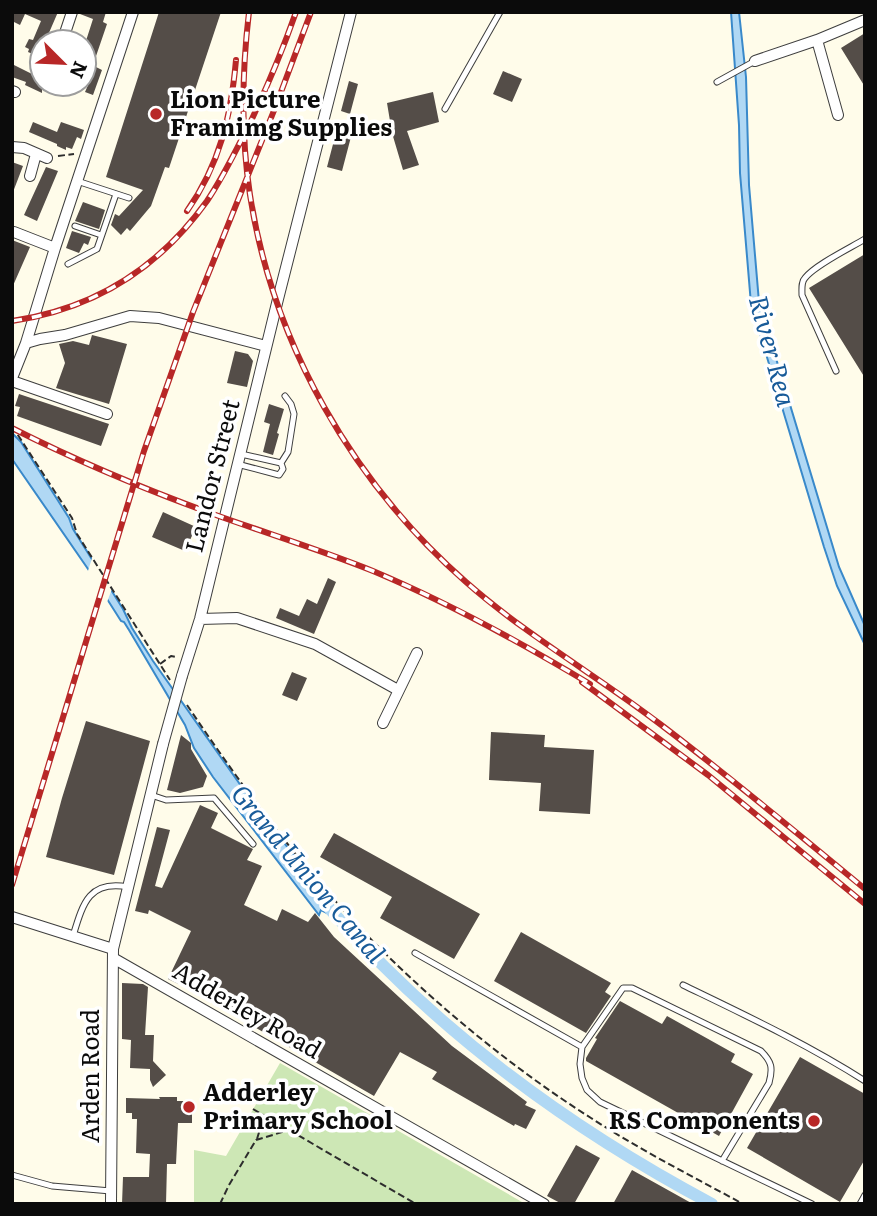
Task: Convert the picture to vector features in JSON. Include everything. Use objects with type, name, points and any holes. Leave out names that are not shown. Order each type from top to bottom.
[{"type":"street","points":[[107,414],[12,380],[133,12]]},
{"type":"street","name":"Landor Street","points":[[113,953],[163,744],[200,619],[351,12]]},
{"type":"street","points":[[755,61],[865,20]]},
{"type":"street","points":[[817,40],[838,115]]},
{"type":"street","points":[[12,147],[23,148],[41,156],[30,176]]},
{"type":"street","points":[[14,232],[55,248]]},
{"type":"street","points":[[26,344],[130,316],[159,318],[266,346]]},
{"type":"street","points":[[200,619],[237,618],[315,644],[398,690]]},
{"type":"street","points":[[383,723],[417,653]]},
{"type":"street","name":"Adderley Road","points":[[12,917],[73,936],[113,953],[544,1204]]},
{"type":"street","name":"Arden Road","points":[[111,1204],[113,953]]},
{"type":"lane","points":[[445,109],[501,12],[509,12]]},
{"type":"lane","points":[[717,82],[755,61]]},
{"type":"lane","points":[[77,181],[129,198]]},
{"type":"lane","points":[[68,264],[97,249],[116,194]]},
{"type":"lane","points":[[75,226],[102,235]]},
{"type":"lane","points":[[836,371],[802,295],[802,286],[804,278],[865,239]]},
{"type":"lane","points":[[281,463],[288,452],[294,414],[285,396]]},
{"type":"lane","points":[[239,459],[279,475],[284,469],[281,463]]},
{"type":"lane","points":[[239,459],[281,463]]},
{"type":"lane","points":[[151,795],[166,800],[214,798],[253,844]]},
{"type":"lane","points":[[73,936],[91,895],[102,886],[128,887]]},
{"type":"lane","points":[[415,953],[582,1047]]},
{"type":"lane","points":[[683,985],[754,1018],[865,1081]]},
{"type":"lane","points":[[722,1161],[769,1083],[772,1071],[769,1058],[761,1051],[632,988],[623,988],[582,1047],[580,1064],[587,1090],[600,1102],[722,1161],[812,1204]]},
{"type":"lane","points":[[12,1175],[52,1186],[111,1191]]},
{"type":"lane","points":[[860,1204],[865,1195]]},
{"type":"path","points":[[41,156],[85,156]]},
{"type":"path","points":[[12,426],[72,518],[77,534],[173,685]]},
{"type":"path","points":[[159,664],[171,656],[186,661]]},
{"type":"path","points":[[187,706],[293,850],[359,927],[430,995],[498,1053],[582,1112],[743,1204]]},
{"type":"path","points":[[253,1109],[416,1204]]},
{"type":"path","points":[[220,1204],[244,1157],[256,1140],[261,1126],[260,1113]]},
{"type":"path","points":[[256,1140],[289,1130]]},
{"type":"green space","points":[[280,1063],[522,1202],[194,1204],[194,1150],[226,1156]]},
{"type":"water","name":"River Rea","points":[[731,12],[739,12],[746,77],[749,185],[759,302],[839,567],[865,626],[865,645],[837,586],[751,304]]},
{"type":"water","points":[[12,433],[21,442],[69,518],[73,529],[153,661],[251,800],[329,896],[336,913],[342,919],[338,922],[321,910],[319,915],[213,777],[124,622],[12,459]]},
{"type":"pier","points":[[93,555],[113,586],[106,605],[87,574]]},
{"type":"building","points":[[12,12],[58,12],[51,28],[38,28],[41,21],[25,14],[20,25],[12,21]]},
{"type":"building","points":[[106,12],[103,22],[107,24],[98,50],[98,28],[90,28],[93,19],[80,14]]},
{"type":"building","name":"Lion Picture Framimg Supplies","points":[[159,12],[221,12],[169,168],[165,167],[151,206],[130,231],[127,228],[121,235],[111,225],[115,214],[119,216],[143,190],[106,177]]},
{"type":"building","points":[[865,33],[865,87],[841,48]]},
{"type":"building","points":[[12,64],[28,72],[28,86],[25,85],[26,82],[12,77]]},
{"type":"building","points":[[503,71],[522,79],[512,102],[493,94]]},
{"type":"building","points":[[349,81],[358,84],[350,114],[341,111]]},
{"type":"building","points":[[433,92],[439,122],[407,131],[419,165],[403,170],[392,133],[387,103]]},
{"type":"building","points":[[33,122],[57,132],[61,122],[84,130],[81,139],[77,137],[72,149],[66,147],[66,150],[29,132]]},
{"type":"building","points":[[337,129],[352,133],[342,171],[327,167]]},
{"type":"building","points":[[12,162],[23,166],[13,192],[12,192]]},
{"type":"building","points":[[46,167],[58,171],[37,221],[24,215]]},
{"type":"building","points":[[83,202],[105,210],[99,229],[75,221]]},
{"type":"building","points":[[72,231],[91,237],[88,245],[84,243],[79,253],[66,248]]},
{"type":"building","points":[[12,240],[30,247],[12,288]]},
{"type":"building","points":[[865,254],[865,378],[809,288]]},
{"type":"building","points":[[92,335],[127,344],[109,404],[56,388],[65,363],[59,344],[73,341],[89,345]]},
{"type":"building","points":[[235,351],[248,354],[253,361],[247,387],[227,383]]},
{"type":"building","points":[[19,394],[109,424],[101,446],[17,416],[20,407],[15,406]]},
{"type":"building","points":[[269,404],[284,409],[273,455],[263,452],[270,424],[264,422]]},
{"type":"building","points":[[163,512],[196,527],[185,551],[152,537]]},
{"type":"building","points":[[328,578],[336,582],[314,634],[276,618],[280,608],[299,616],[307,599],[317,604]]},
{"type":"building","points":[[292,672],[307,678],[297,701],[282,695]]},
{"type":"building","points":[[86,721],[150,741],[114,875],[46,857]]},
{"type":"building","points":[[491,732],[545,735],[544,747],[594,750],[590,814],[539,811],[541,783],[489,780]]},
{"type":"building","points":[[181,735],[191,743],[191,749],[207,776],[203,787],[180,793],[167,790]]},
{"type":"building","points":[[200,805],[218,813],[211,828],[253,849],[247,860],[262,866],[244,905],[277,921],[282,909],[308,922],[315,913],[334,937],[452,1046],[527,1102],[525,1105],[536,1110],[526,1129],[515,1124],[514,1126],[432,1079],[437,1072],[400,1052],[374,1096],[168,979],[191,931],[149,910],[148,914],[135,911],[157,827],[170,830],[155,886],[162,888]]},
{"type":"building","points":[[334,833],[480,914],[454,959],[380,918],[392,897],[320,857]]},
{"type":"building","points":[[521,932],[611,983],[605,992],[611,996],[586,1033],[494,981]]},
{"type":"building","points":[[122,983],[143,984],[148,987],[145,1035],[154,1035],[153,1061],[166,1075],[153,1087],[150,1069],[130,1068],[131,1040],[122,1039]]},
{"type":"building","points":[[620,1001],[662,1024],[667,1016],[735,1054],[731,1062],[753,1074],[719,1136],[586,1061],[597,1039],[595,1038]]},
{"type":"building","name":"RS Components","points":[[800,1057],[865,1094],[865,1159],[840,1202],[747,1148]]},
{"type":"building","points":[[159,1097],[177,1097],[177,1101],[184,1101],[192,1109],[192,1123],[178,1123],[176,1164],[167,1164],[166,1204],[122,1204],[123,1177],[149,1177],[150,1154],[136,1153],[137,1119],[132,1119],[132,1113],[126,1113],[126,1098],[160,1099]]},
{"type":"building","points":[[576,1145],[600,1158],[574,1204],[562,1204],[547,1196]]},
{"type":"building","points":[[632,1170],[693,1204],[613,1204]]},
{"type":"waterway","name":"Grand Union Canal","points":[[329,908],[414,995],[507,1074],[607,1143],[712,1204]]},
{"type":"railway","points":[[249,12],[244,80],[245,150],[250,195],[261,250],[299,357],[324,407],[354,455],[388,501],[425,543],[466,582],[513,620],[686,744],[865,889]]},
{"type":"railway","points":[[12,321],[70,307],[122,282],[146,265],[188,225],[207,201],[251,121],[296,12]]},
{"type":"railway","points":[[12,885],[144,451],[193,312],[311,12]]},
{"type":"railway","points":[[187,211],[208,175],[222,139],[231,101],[236,60]]},
{"type":"railway","points":[[12,428],[162,495],[334,556],[401,583],[484,624],[590,684]]},
{"type":"railway","points":[[582,682],[708,775],[865,904]]},
{"type":"place","name":"Lion Picture Framimg Supplies","points":[[156,114]]},
{"type":"place","name":"Adderley Primary School","points":[[189,1107]]},
{"type":"place","name":"RS Components","points":[[814,1121]]}]
